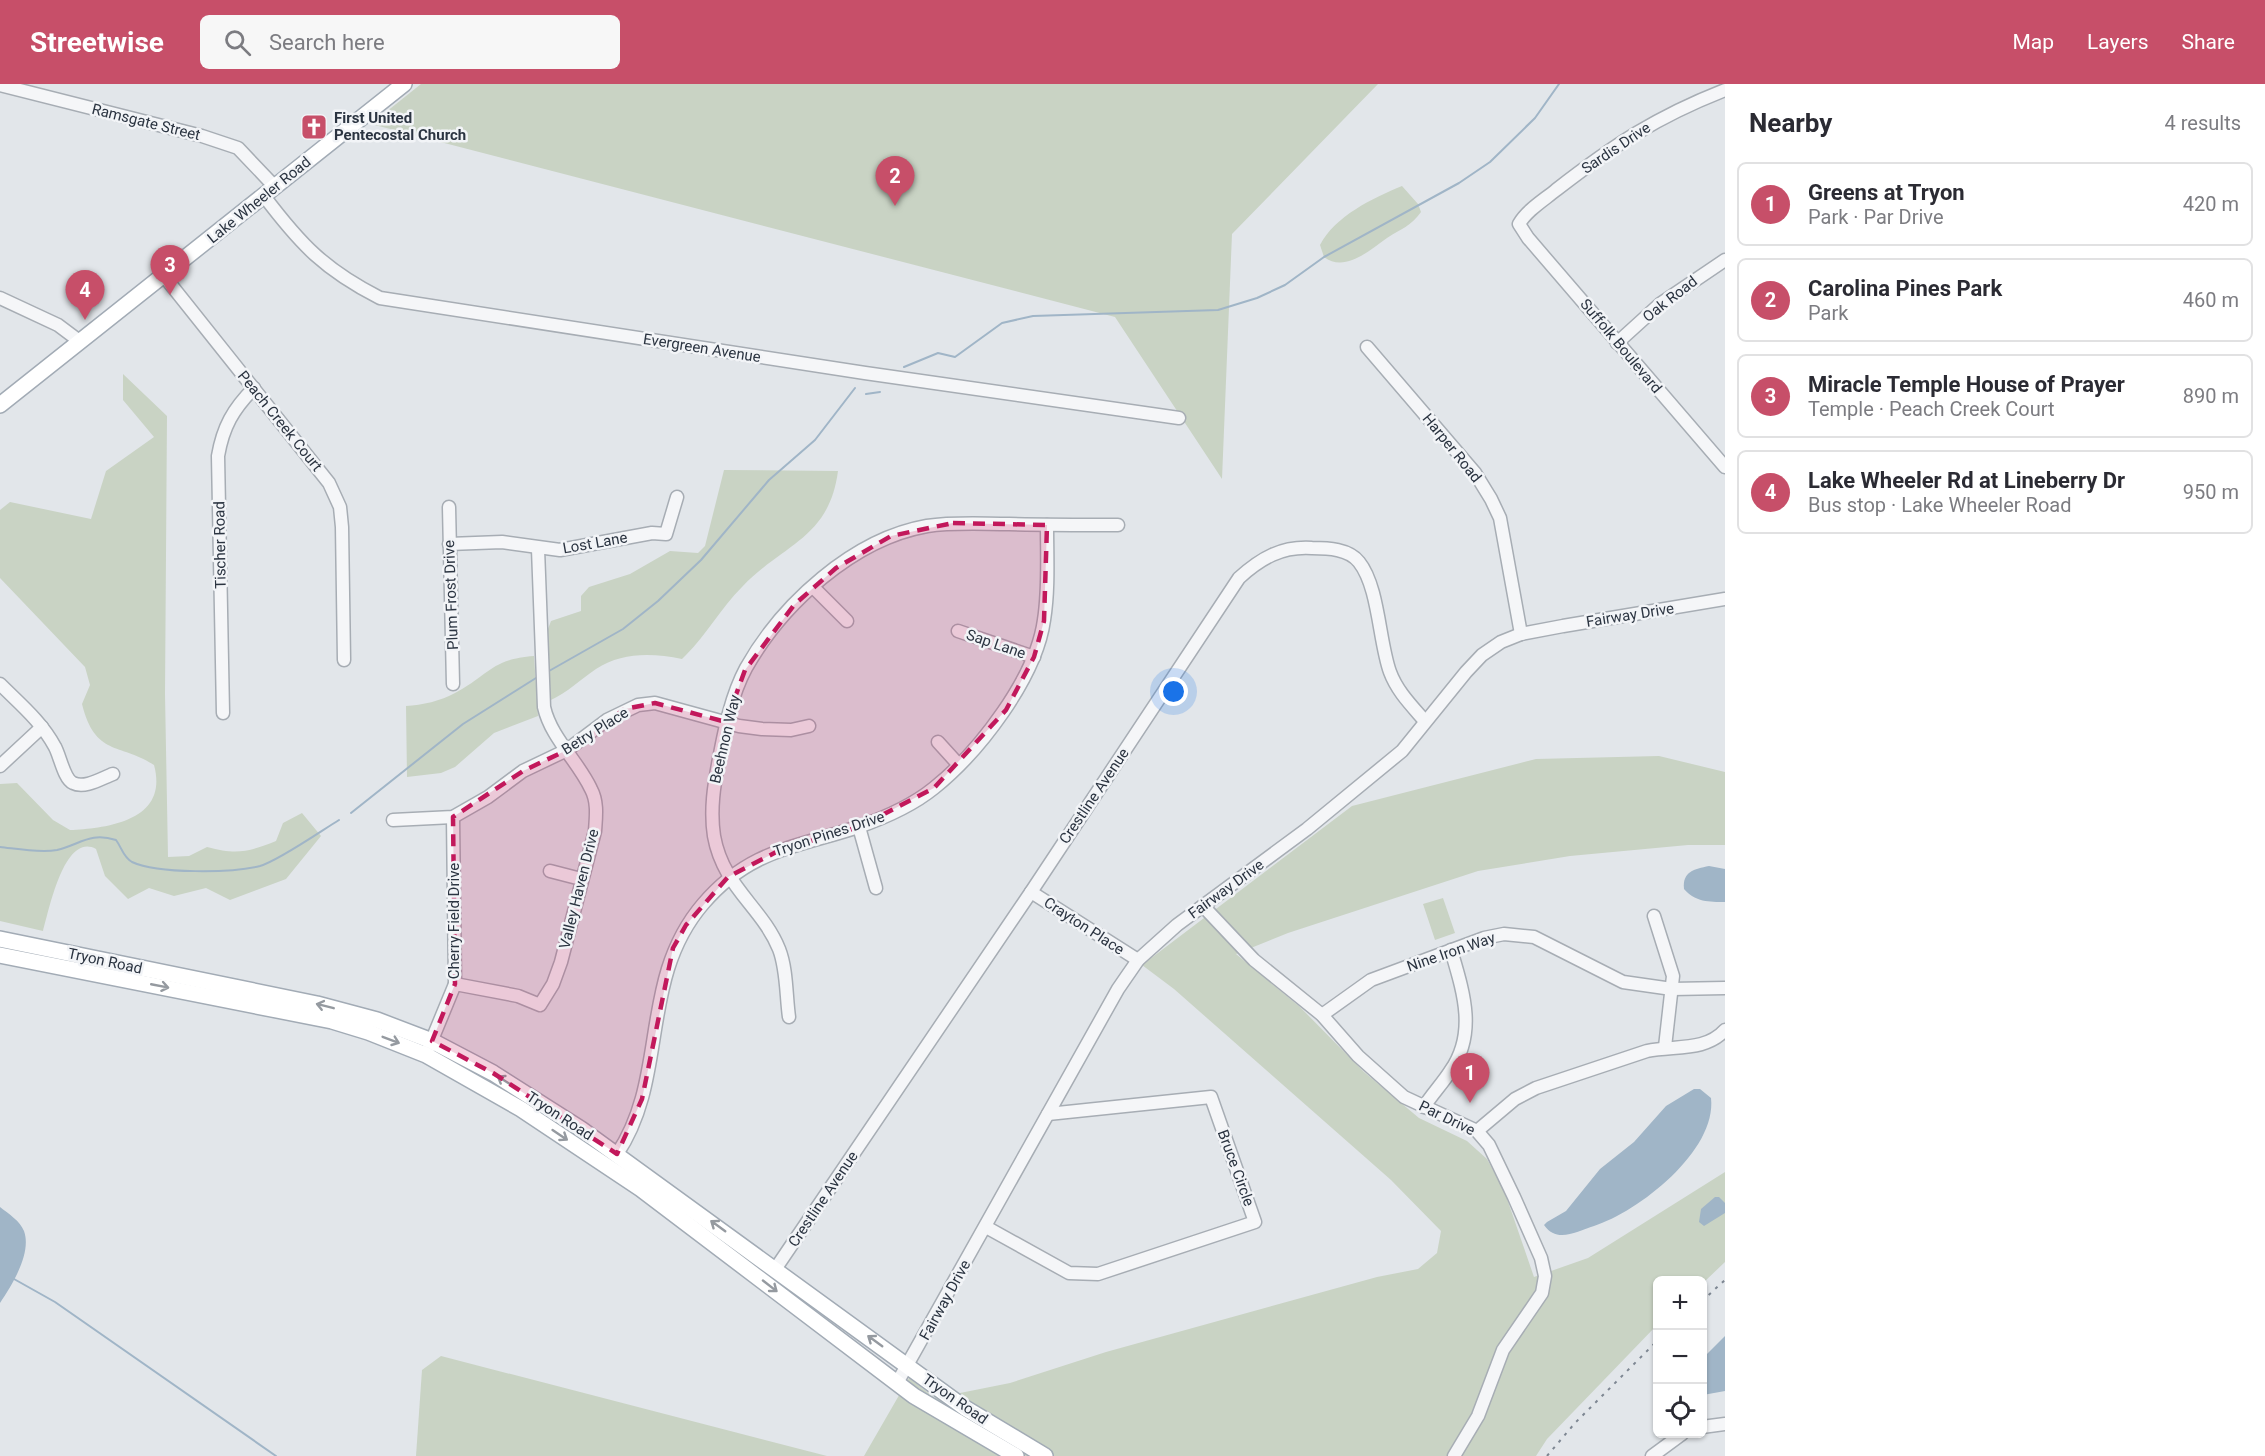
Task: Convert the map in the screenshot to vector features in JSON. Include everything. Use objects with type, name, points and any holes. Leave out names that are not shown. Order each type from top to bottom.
[{"type":"main road","name":"Lake Wheeler Road","points":[[0,405],[78,340],[164,276],[404,84]]},
{"type":"main road","name":"Tryon Road","points":[[0,939],[316,1004],[376,1020],[429,1048],[641,1189],[897,1383],[1016,1456]]},
{"type":"main road","name":"Tryon Road","points":[[0,955],[332,1021],[429,1048],[493,1073],[617,1154],[965,1408],[1045,1456]]},
{"type":"street","name":"Ramsgate Street","points":[[0,85],[200,136],[238,148],[269,192]]},
{"type":"street","name":"Sardis Drive","points":[[1519,224],[1532,209],[1622,140],[1677,110],[1725,90]]},
{"type":"street","name":"Evergreen Avenue","points":[[269,192],[301,244],[324,265],[380,298],[865,373],[1179,418]]},
{"type":"street","name":"Suffolk Boulevard","points":[[1519,224],[1617,343],[1725,467]]},
{"type":"street","name":"Oak Road","points":[[1617,343],[1660,304],[1725,260]]},
{"type":"street","name":"Peach Creek Court","points":[[164,276],[310,456],[329,483],[340,507],[344,558],[344,660]]},
{"type":"street","points":[[0,298],[58,325],[78,340]]},
{"type":"street","name":"Harper Road","points":[[1367,347],[1474,473],[1491,499],[1500,518],[1521,634]]},
{"type":"street","name":"Tischer Road","points":[[223,713],[218,456],[222,435],[229,419],[254,388]]},
{"type":"street","name":"Lost Lane","points":[[449,544],[502,542],[538,549],[560,550],[652,533],[666,534],[677,497]]},
{"type":"street","name":"Plum Frost Drive","points":[[448,507],[453,684]]},
{"type":"street","name":"Beehnon Way","points":[[789,1017],[779,949],[728,877],[717,849],[712,818],[714,783],[726,722],[746,670],[763,642],[813,587],[868,548],[891,536],[926,526],[953,523],[1118,525]]},
{"type":"street","name":"Tryon Pines Drive","points":[[617,1154],[632,1128],[642,1099],[660,994],[673,948],[686,925],[728,877],[756,858],[859,827],[895,812],[934,788],[958,764],[1006,710],[1034,657],[1044,621],[1047,525]]},
{"type":"street","name":"Crestline Avenue","points":[[776,1268],[1031,892],[1239,578],[1267,555],[1294,548],[1319,548],[1347,554],[1359,561],[1367,577],[1389,670],[1396,686],[1424,720]]},
{"type":"street","name":"Valley Haven Drive","points":[[455,984],[518,996],[540,1005],[553,984],[561,962],[595,831],[596,811],[592,790],[548,722],[544,707],[538,549]]},
{"type":"street","points":[[813,587],[848,621]]},
{"type":"street","name":"Fairway Drive","points":[[897,1383],[1048,1114],[1138,960],[1177,925],[1307,829],[1402,751],[1424,720],[1482,655],[1521,634],[1725,599]]},
{"type":"street","name":"Sap Lane","points":[[958,631],[1034,657]]},
{"type":"street","points":[[0,684],[42,727],[54,745],[68,779],[74,784],[84,785],[112,774]]},
{"type":"street","name":"Betry Place","points":[[393,820],[453,817],[488,797],[523,771],[567,750],[607,720],[638,705],[655,703],[762,729],[790,730],[809,726]]},
{"type":"street","points":[[0,766],[42,727]]},
{"type":"street","points":[[938,742],[958,764]]},
{"type":"street","name":"Cherry Field Drive","points":[[429,1048],[455,984],[453,817]]},
{"type":"street","points":[[859,827],[876,888]]},
{"type":"street","points":[[549,871],[581,879]]},
{"type":"street","name":"Crayton Place","points":[[1031,892],[1138,960]]},
{"type":"street","name":"Par Drive","points":[[1203,906],[1254,960],[1322,1015],[1366,1063],[1404,1097],[1477,1131],[1489,1144],[1514,1197],[1541,1258],[1545,1276],[1542,1293],[1503,1350],[1478,1416],[1454,1456]]},
{"type":"street","points":[[1654,916],[1670,963],[1672,989],[1665,1047]]},
{"type":"street","name":"Nine Iron Way","points":[[1322,1015],[1371,980],[1451,950],[1504,934],[1534,937],[1623,982],[1672,989],[1725,988]]},
{"type":"street","points":[[1424,1107],[1452,1070],[1466,1033],[1467,1016],[1462,988],[1451,950]]},
{"type":"street","points":[[1477,1131],[1515,1099],[1536,1088],[1665,1047],[1698,1046],[1714,1041],[1725,1030]]},
{"type":"street","name":"Bruce Circle","points":[[986,1227],[1069,1274],[1098,1274],[1255,1222],[1211,1097],[1048,1114]]},
{"type":"street","points":[[1707,1426],[1725,1424]]},
{"type":"street","points":[[1652,1456],[1677,1438]]},
{"type":"highlighted area","points":[[953,523],[1047,525],[1044,621],[1034,657],[1006,710],[934,788],[859,827],[782,849],[728,877],[686,925],[673,948],[642,1099],[617,1154],[493,1073],[432,1041],[455,984],[453,817],[523,771],[567,750],[625,709],[655,703],[726,722],[745,670],[794,605],[836,568],[891,536]]},
{"type":"green space","points":[[421,84],[1378,84],[1232,234],[1222,479],[1115,317],[371,124]]},
{"type":"green space","points":[[1402,186],[1418,204],[1421,212],[1413,221],[1357,258],[1340,262],[1324,257],[1320,245],[1335,225],[1367,202]]},
{"type":"green space","points":[[123,374],[167,416],[165,694],[168,857],[189,856],[207,847],[235,852],[258,848],[276,841],[283,823],[302,813],[321,836],[286,879],[230,900],[206,888],[174,896],[149,888],[128,899],[105,876],[96,849],[85,847],[75,852],[60,876],[43,931],[0,921],[0,784],[17,783],[53,820],[70,830],[102,827],[132,817],[144,809],[153,798],[156,784],[154,765],[110,746],[94,733],[87,721],[82,704],[90,685],[85,667],[0,578],[0,510],[10,502],[91,519],[106,471],[154,437],[123,400]]},
{"type":"green space","points":[[724,470],[838,471],[833,494],[825,512],[815,526],[742,587],[682,659],[638,655],[616,659],[596,669],[549,701],[548,629],[551,621],[581,611],[581,596],[589,587],[630,574],[670,551],[698,553],[705,546]]},
{"type":"green space","points":[[534,656],[538,716],[494,733],[455,767],[441,773],[407,777],[406,706],[425,704],[444,698],[466,687],[499,665]]},
{"type":"green space","points":[[1659,756],[1725,772],[1725,845],[1688,845],[1570,856],[1478,871],[1288,933],[1236,954],[1300,1007],[1364,1072],[1419,1118],[1467,1141],[1487,1159],[1504,1190],[1534,1277],[1588,1258],[1725,1172],[1725,1262],[1707,1279],[1707,1276],[1653,1276],[1653,1329],[1547,1439],[1536,1456],[864,1456],[909,1378],[935,1398],[1010,1383],[1106,1352],[1377,1277],[1418,1269],[1437,1253],[1441,1231],[1391,1180],[1174,989],[1142,965],[1352,806],[1536,759]]},
{"type":"green space","points":[[1443,898],[1455,933],[1435,940],[1423,904]]},
{"type":"green space","points":[[441,1356],[827,1456],[416,1456],[422,1370]]},
{"type":"water","points":[[1709,866],[1725,869],[1725,902],[1698,899],[1684,889],[1685,879],[1690,872]]},
{"type":"water","points":[[1694,1089],[1700,1089],[1711,1098],[1710,1118],[1688,1158],[1671,1177],[1632,1208],[1612,1219],[1568,1235],[1549,1231],[1544,1225],[1566,1211],[1600,1169],[1634,1142],[1666,1106]]},
{"type":"water","points":[[1715,1197],[1719,1197],[1725,1203],[1725,1213],[1704,1226],[1699,1222],[1701,1209]]},
{"type":"water","points":[[0,1207],[20,1224],[26,1240],[20,1268],[0,1303]]},
{"type":"water","points":[[1725,1336],[1725,1391],[1707,1394],[1707,1354]]},
{"type":"waterway","points":[[904,367],[938,353],[955,357],[1002,323],[1033,316],[1218,310],[1257,298],[1285,285],[1324,257],[1459,183],[1490,162],[1535,118],[1559,84]]},
{"type":"waterway","points":[[549,671],[623,629],[658,601],[701,560],[769,480],[815,440],[855,388]]},
{"type":"waterway","points":[[866,394],[880,392]]},
{"type":"waterway","points":[[351,813],[463,724],[536,678]]},
{"type":"waterway","points":[[0,847],[50,851],[99,837],[116,840],[129,860],[144,866],[195,871],[232,870],[268,863],[339,820]]},
{"type":"waterway","points":[[14,1279],[55,1302],[276,1456]]},
{"type":"railway","points":[[1707,1296],[1725,1280]]},
{"type":"railway","points":[[1547,1456],[1575,1423],[1653,1345]]},
{"type":"place","name":"First United Pentecostal Church","points":[[314,127]]},
{"type":"place","name":"Carolina Pines Park","points":[[895,206]]},
{"type":"place","name":"Miracle Temple House of Prayer","points":[[170,295]]},
{"type":"place","name":"Lake Wheeler Rd at Lineberry Dr","points":[[85,320]]},
{"type":"place","name":"Greens at Tryon","points":[[1470,1103]]}]
